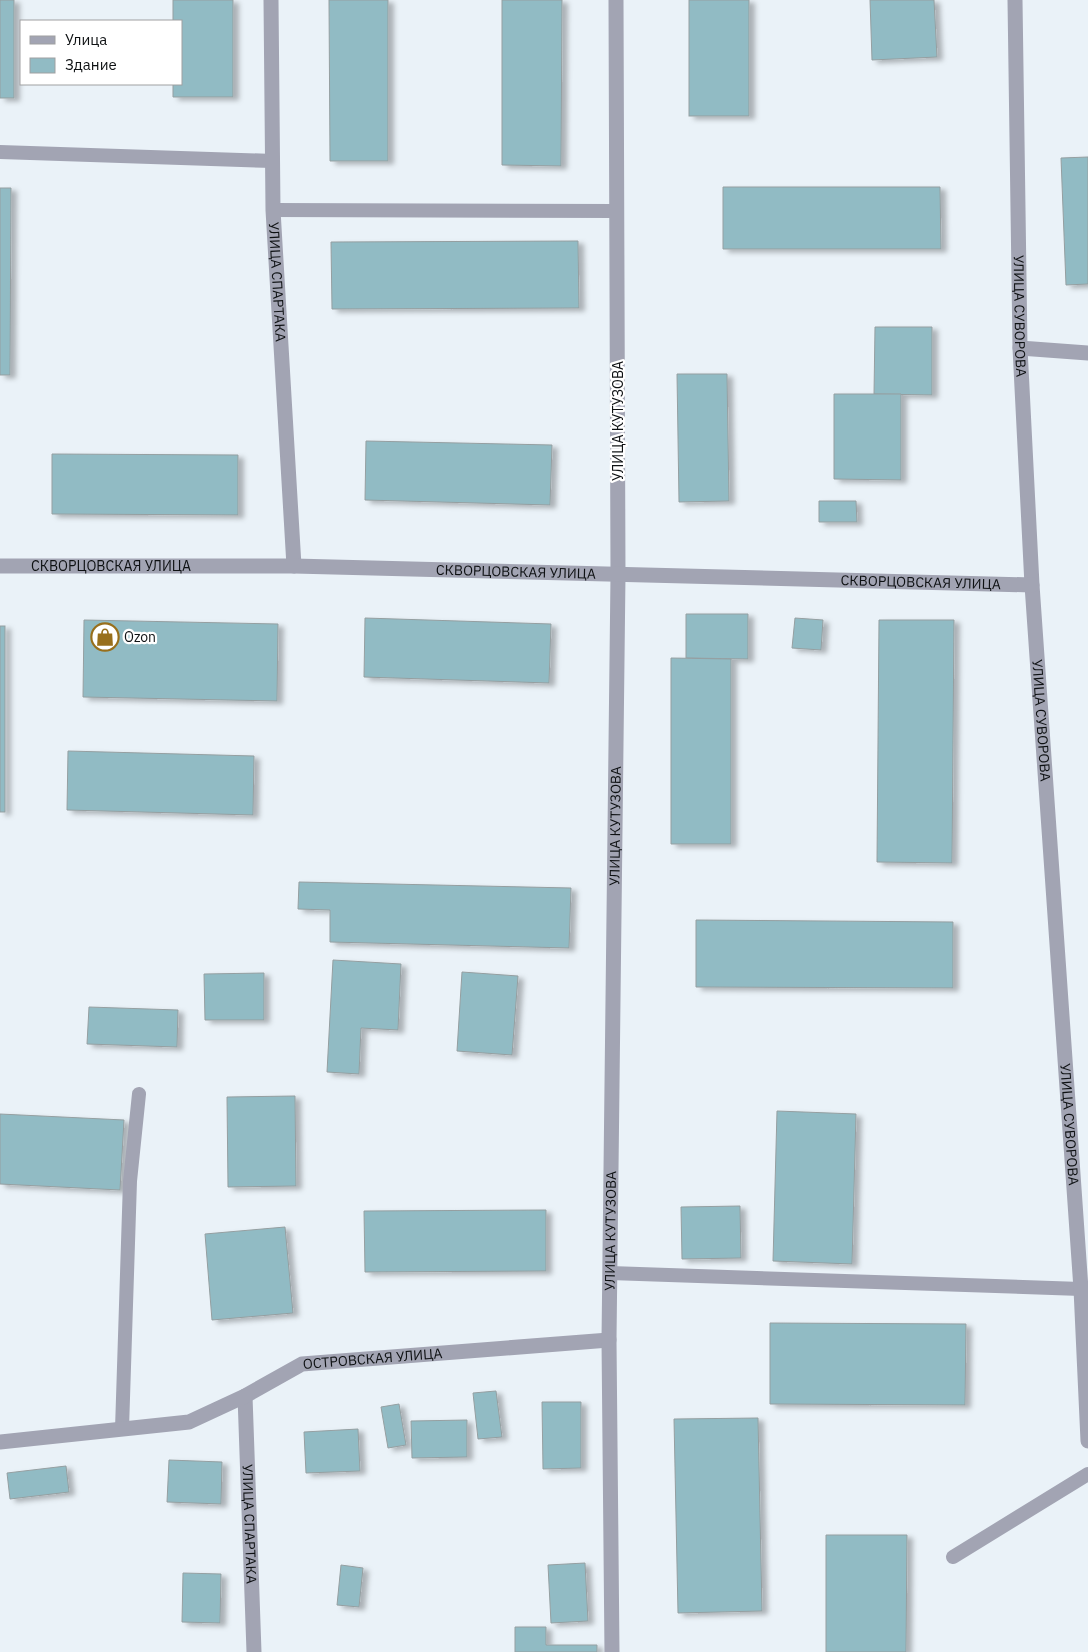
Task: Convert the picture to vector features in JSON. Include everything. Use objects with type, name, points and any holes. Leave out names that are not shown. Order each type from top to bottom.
[{"type":"street","name":"УЛИЦА СПАРТАКА","points":[[270,0],[273,210],[294,566]]},
{"type":"street","name":"УЛИЦА КУТУЗОВА","points":[[612,1652],[609,1340],[618,575],[616,0]]},
{"type":"street","name":"УЛИЦА СУВОРОВА","points":[[1015,0],[1020,348],[1032,585],[1081,1289],[1088,1441]]},
{"type":"street","points":[[1020,348],[1088,352]]},
{"type":"street","name":"СКВОРЦОВСКАЯ УЛИЦА","points":[[0,566],[294,566],[1032,585]]},
{"type":"street","name":"ОСТРОВСКАЯ УЛИЦА","points":[[0,1442],[189,1422],[246,1396],[302,1364],[609,1340]]},
{"type":"street","name":"УЛИЦА СПАРТАКА","points":[[246,1396],[254,1652]]},
{"type":"lane","points":[[0,152],[272,161]]},
{"type":"lane","points":[[273,210],[617,211]]},
{"type":"lane","points":[[122,1429],[130,1181],[139,1094]]},
{"type":"lane","points":[[610,1273],[1081,1289]]},
{"type":"lane","points":[[953,1557],[1088,1474]]},
{"type":"building","points":[[0,0],[14,0],[14,98],[0,98]]},
{"type":"building","points":[[173,0],[233,0],[233,97],[173,97],[173,85],[182,85],[182,20],[173,20]]},
{"type":"building","points":[[329,0],[388,0],[388,161],[330,161]]},
{"type":"building","points":[[502,0],[562,0],[561,166],[502,165]]},
{"type":"building","points":[[689,0],[749,0],[749,116],[689,116]]},
{"type":"building","points":[[870,0],[934,0],[937,57],[872,60]]},
{"type":"building","points":[[1088,157],[1088,284],[1066,285],[1061,158]]},
{"type":"building","points":[[723,187],[940,187],[941,249],[723,249]]},
{"type":"building","points":[[0,188],[11,188],[10,375],[0,375]]},
{"type":"building","points":[[578,241],[579,308],[332,309],[331,242]]},
{"type":"building","points":[[875,327],[932,327],[932,395],[874,394]]},
{"type":"building","points":[[677,374],[727,374],[729,501],[679,502]]},
{"type":"building","points":[[834,394],[901,394],[901,480],[834,479]]},
{"type":"building","points":[[366,441],[552,445],[550,505],[365,500]]},
{"type":"building","points":[[52,454],[238,455],[238,515],[52,514]]},
{"type":"building","points":[[819,501],[856,501],[857,522],[819,522]]},
{"type":"building","points":[[686,614],[748,614],[748,659],[686,658]]},
{"type":"building","points":[[365,618],[551,624],[549,683],[364,677]]},
{"type":"building","points":[[795,618],[823,620],[821,650],[792,648]]},
{"type":"building","points":[[84,620],[278,624],[277,701],[83,697]]},
{"type":"building","points":[[879,620],[954,620],[952,863],[877,862]]},
{"type":"building","points":[[0,626],[5,626],[5,812],[0,812]]},
{"type":"building","points":[[671,658],[731,659],[731,844],[671,844]]},
{"type":"building","points":[[68,751],[254,756],[253,815],[67,810]]},
{"type":"building","points":[[299,882],[571,888],[569,948],[330,942],[330,910],[298,909]]},
{"type":"building","points":[[696,920],[953,922],[953,988],[696,987]]},
{"type":"building","points":[[333,960],[401,964],[398,1030],[361,1028],[359,1074],[327,1072]]},
{"type":"building","points":[[462,972],[518,976],[512,1055],[457,1051]]},
{"type":"building","points":[[264,973],[264,1020],[205,1020],[204,974]]},
{"type":"building","points":[[89,1007],[178,1010],[177,1047],[87,1044]]},
{"type":"building","points":[[295,1096],[296,1186],[228,1187],[227,1097]]},
{"type":"building","points":[[777,1111],[856,1114],[852,1264],[773,1261]]},
{"type":"building","points":[[0,1114],[124,1120],[120,1190],[0,1184]]},
{"type":"building","points":[[740,1206],[741,1258],[682,1259],[681,1207]]},
{"type":"building","points":[[546,1210],[546,1271],[365,1272],[364,1211]]},
{"type":"building","points":[[285,1227],[293,1313],[212,1320],[205,1234]]},
{"type":"building","points":[[770,1323],[966,1324],[965,1405],[770,1404]]},
{"type":"building","points":[[496,1391],[502,1437],[478,1439],[473,1393]]},
{"type":"building","points":[[542,1402],[581,1402],[581,1468],[543,1469]]},
{"type":"building","points":[[399,1404],[406,1445],[388,1448],[381,1407]]},
{"type":"building","points":[[758,1418],[762,1611],[678,1613],[674,1419]]},
{"type":"building","points":[[467,1420],[467,1457],[412,1458],[411,1421]]},
{"type":"building","points":[[358,1429],[360,1471],[306,1473],[304,1432]]},
{"type":"building","points":[[169,1460],[222,1462],[221,1504],[167,1502]]},
{"type":"building","points":[[66,1466],[69,1492],[10,1499],[7,1473]]},
{"type":"building","points":[[826,1535],[907,1535],[906,1652],[826,1652]]},
{"type":"building","points":[[585,1563],[588,1621],[551,1623],[548,1565]]},
{"type":"building","points":[[341,1565],[363,1568],[359,1607],[337,1605]]},
{"type":"building","points":[[183,1573],[221,1574],[220,1623],[182,1622]]},
{"type":"building","points":[[515,1627],[546,1627],[546,1645],[597,1645],[597,1652],[515,1652]]},
{"type":"place","name":"Ozon","points":[[105,637]]}]
